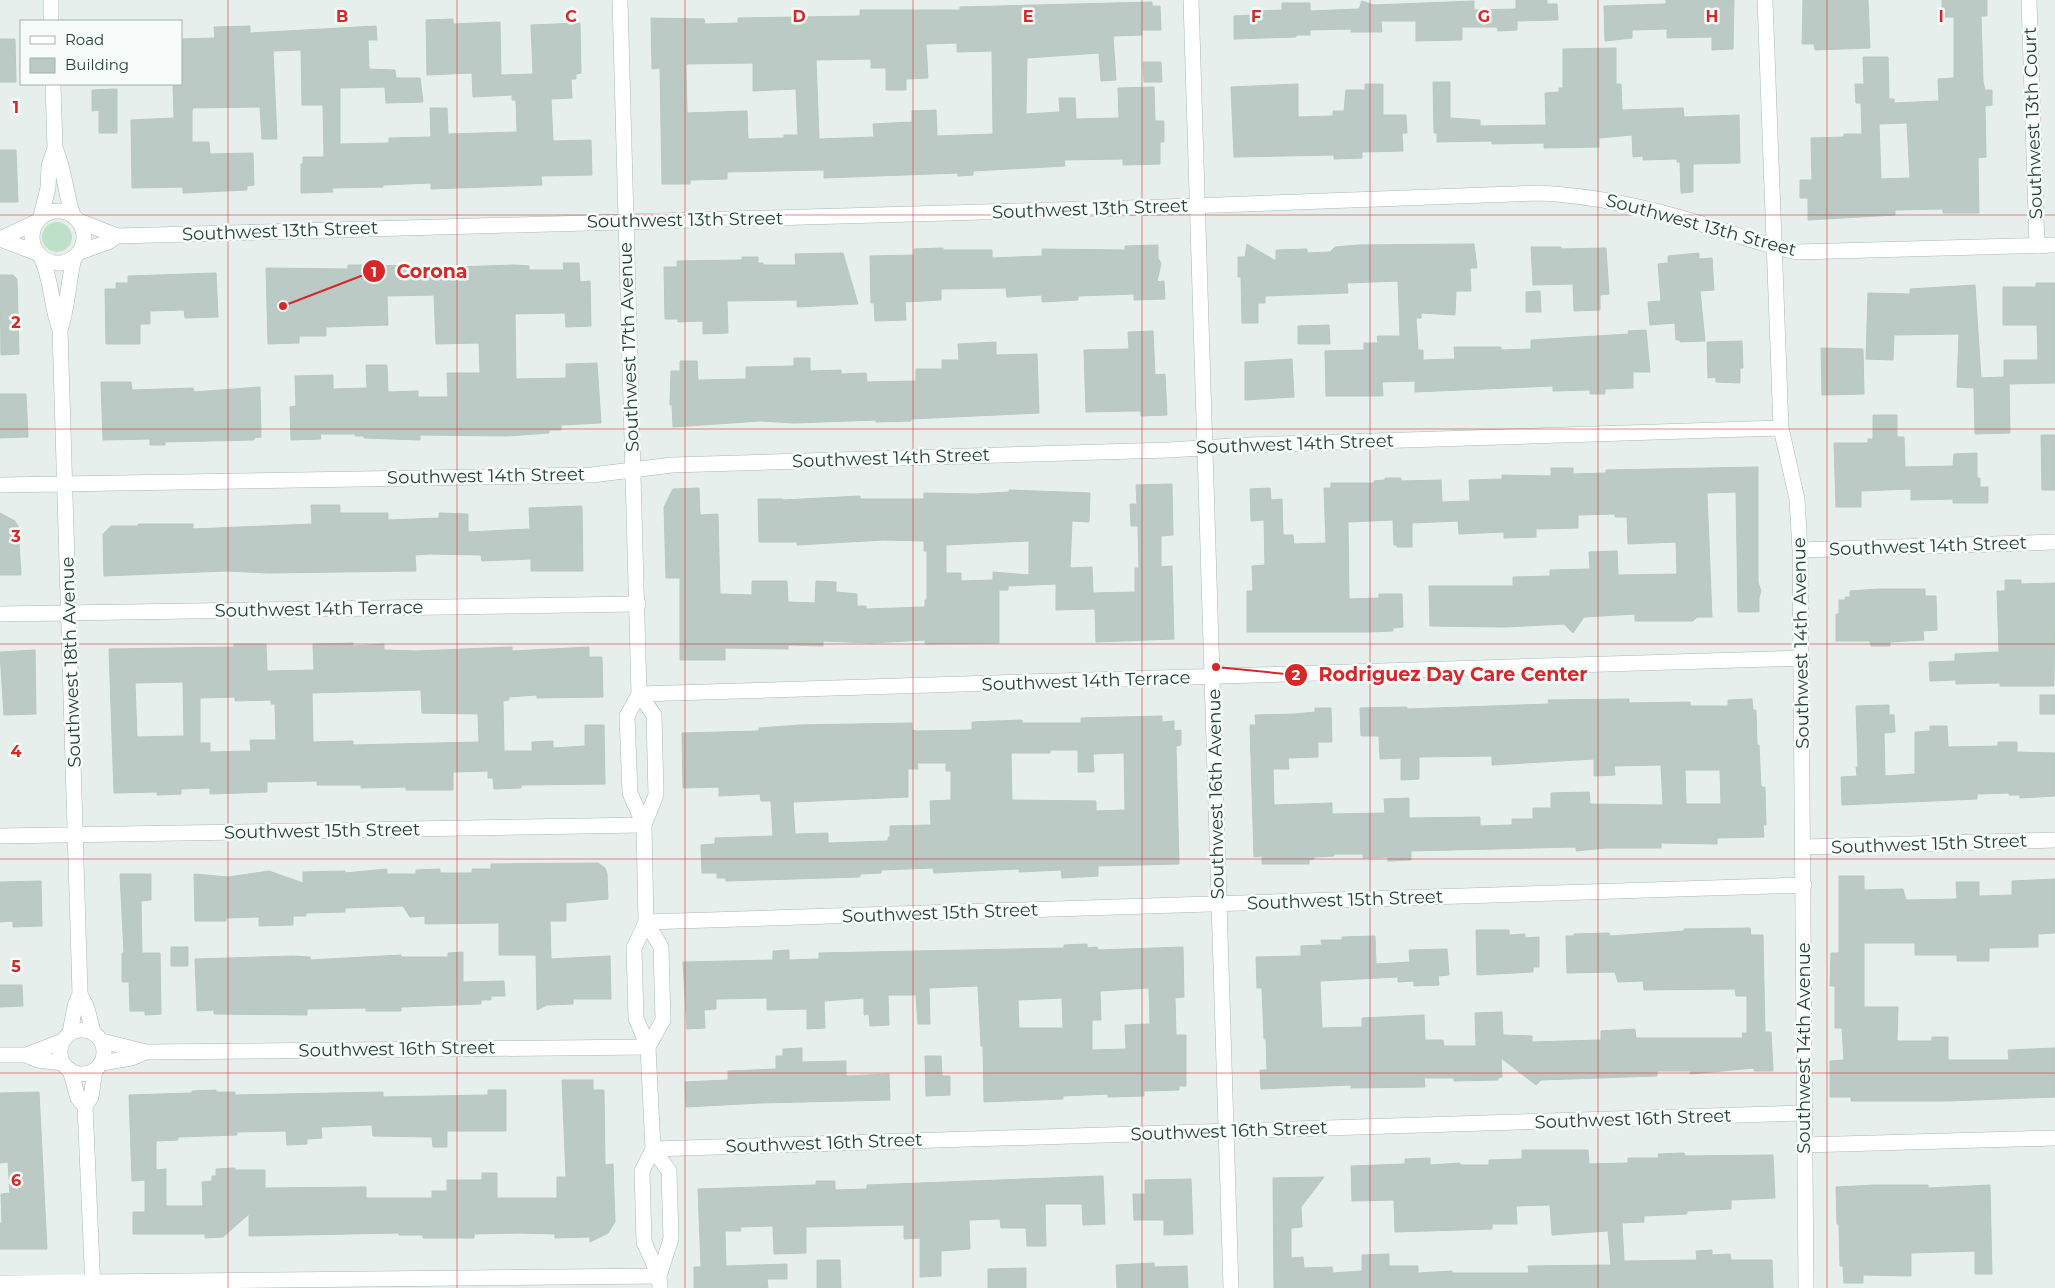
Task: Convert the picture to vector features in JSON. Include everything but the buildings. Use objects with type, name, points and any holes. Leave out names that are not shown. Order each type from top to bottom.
[{"type":"street","points":[[51,0],[51,20]]},
{"type":"street","name":"Southwest 17th Avenue","points":[[620,0],[640,694]]},
{"type":"street","name":"Southwest 16th Avenue","points":[[1191,0],[1214,678],[1231,1288]]},
{"type":"street","name":"Southwest 14th Avenue","points":[[1765,0],[1781,428],[1797,499],[1800,550],[1804,847],[1806,1288]]},
{"type":"street","name":"Southwest 13th Court","points":[[2029,0],[2037,246]]},
{"type":"street","points":[[39,256],[31,238],[47,197],[49,166],[55,148],[53,85]]},
{"type":"street","points":[[0,239],[58,264],[77,255],[84,236],[64,187],[63,165],[55,148]]},
{"type":"street","name":"Southwest 13th Street","points":[[76,218],[117,236],[1198,206],[1520,193],[1577,195],[1667,214],[1774,248],[1797,252],[2055,245]]},
{"type":"street","points":[[0,239],[57,211],[76,218]]},
{"type":"street","name":"Southwest 13th Street","points":[[77,255],[108,242],[117,236]]},
{"type":"street","name":"Southwest 18th Avenue","points":[[60,330],[66,311],[68,283],[77,255]]},
{"type":"street","name":"Southwest 18th Avenue","points":[[39,256],[51,285],[53,311],[60,330],[80,994],[97,1036]]},
{"type":"street","name":"Southwest 14th Street","points":[[0,485],[592,474],[682,465],[1205,448],[1259,444],[1781,428]]},
{"type":"street","name":"Southwest 14th Street","points":[[1800,550],[2055,542]]},
{"type":"street","name":"Southwest 14th Terrace","points":[[0,614],[638,604]]},
{"type":"street","name":"Southwest 14th Terrace","points":[[640,694],[1214,678],[1802,658]]},
{"type":"street","points":[[644,825],[656,795],[654,715],[640,694],[627,716],[630,793],[644,825],[646,922],[634,948],[636,1018],[648,1047],[653,1149],[642,1171],[644,1242],[659,1282]]},
{"type":"street","name":"Southwest 15th Street","points":[[0,836],[644,825]]},
{"type":"street","name":"Southwest 15th Street","points":[[1804,847],[2055,840]]},
{"type":"street","name":"Southwest 15th Street","points":[[646,922],[1804,885]]},
{"type":"street","points":[[646,922],[661,947],[663,1020],[648,1047]]},
{"type":"street","name":"Southwest 18th Avenue","points":[[66,1037],[74,1006],[80,994]]},
{"type":"street","points":[[0,1056],[26,1055],[81,1030],[97,1036],[104,1055],[91,1096],[85,1106],[93,1285]]},
{"type":"street","name":"Southwest 16th Street","points":[[97,1036],[146,1052],[648,1047]]},
{"type":"street","points":[[66,1037],[60,1048],[78,1098],[85,1106]]},
{"type":"street","name":"Southwest 16th Street","points":[[99,1066],[146,1052]]},
{"type":"street","points":[[26,1055],[67,1067],[83,1074],[99,1066]]},
{"type":"street","name":"Southwest 16th Street","points":[[653,1149],[1804,1113]]},
{"type":"street","points":[[1804,1145],[2055,1138]]},
{"type":"street","points":[[653,1149],[668,1171],[669,1180],[671,1239],[659,1282]]},
{"type":"street","points":[[0,1283],[93,1285],[659,1282]]},
{"type":"green space","points":[[57,222],[63,223],[71,231],[71,243],[63,251],[57,252],[51,251],[43,243],[42,237],[43,231],[51,223]]},
{"type":"place","name":"Corona","points":[[283,306]]},
{"type":"place","name":"Rodriguez Day Care Center","points":[[1216,667]]}]
